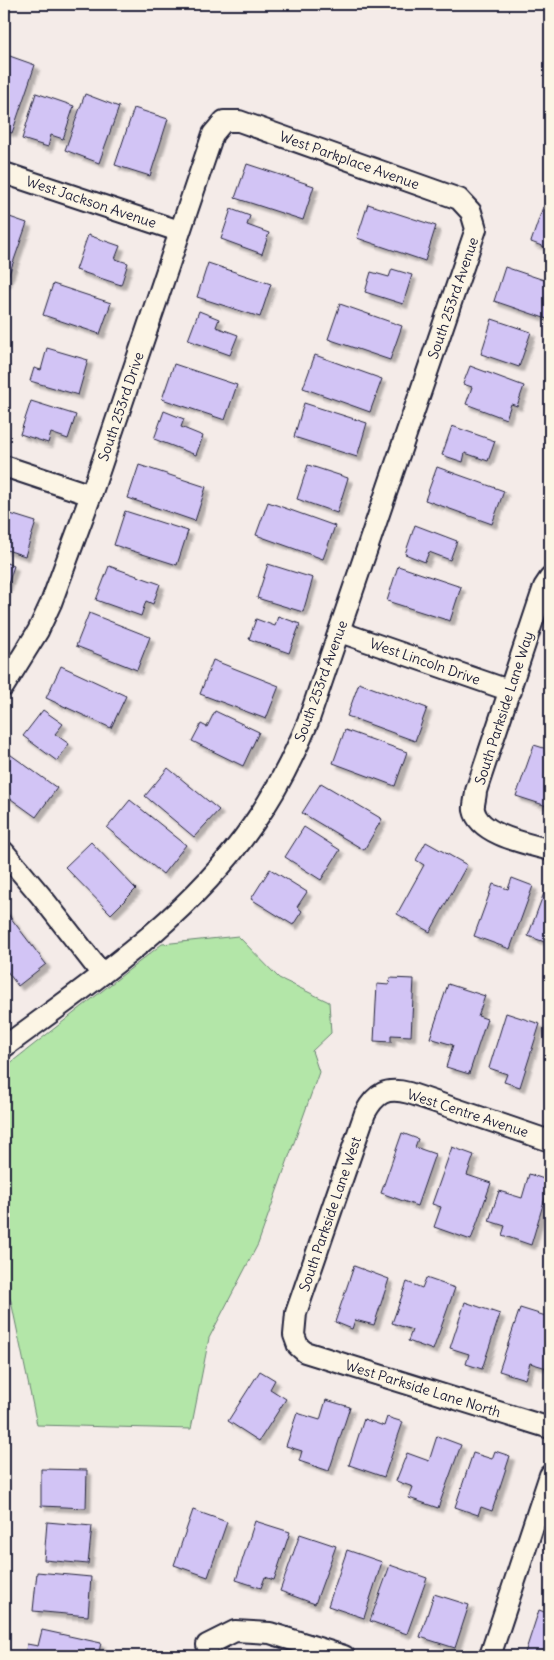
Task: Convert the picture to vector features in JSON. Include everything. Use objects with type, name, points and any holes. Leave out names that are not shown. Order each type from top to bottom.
[{"type":"street","name":"West Parkplace Avenue","points":[[224,121],[239,121],[459,199],[471,212]]},
{"type":"street","name":"South 253rd Drive","points":[[4,686],[38,631],[90,495],[213,134],[224,121]]},
{"type":"street","name":"West Jackson Avenue","points":[[4,173],[179,231]]},
{"type":"street","name":"South 253rd Avenue","points":[[4,1047],[138,946],[189,898],[220,866],[253,825],[296,750],[340,632],[476,229],[471,212]]},
{"type":"street","points":[[4,466],[90,495]]},
{"type":"street","name":"South Parkside Lane Way","points":[[550,578],[544,587],[511,691],[476,791],[474,811],[485,828],[508,838],[550,850]]},
{"type":"street","name":"West Lincoln Drive","points":[[340,632],[511,691]]},
{"type":"street","points":[[4,852],[36,889],[102,974]]},
{"type":"street","name":"West Centre Avenue","points":[[386,1090],[409,1093],[550,1139]]},
{"type":"street","name":"South Parkside Lane West","points":[[298,1346],[294,1335],[296,1313],[362,1122],[371,1102],[386,1090]]},
{"type":"street","name":"West Parkside Lane North","points":[[298,1346],[315,1356],[550,1428]]},
{"type":"street","points":[[490,1656],[550,1475]]},
{"type":"street","points":[[207,1644],[235,1631],[270,1634],[344,1656]]},
{"type":"green space","points":[[238,936],[279,978],[329,1002],[331,1033],[312,1051],[319,1072],[258,1244],[209,1338],[191,1429],[37,1425],[11,1301],[4,1286],[4,1068],[162,944]]},
{"type":"building","points":[[4,54],[35,65],[12,133],[4,130]]},
{"type":"building","points":[[36,93],[74,106],[63,139],[51,135],[48,147],[22,139]]},
{"type":"building","points":[[85,94],[119,107],[99,163],[65,150]]},
{"type":"building","points":[[134,108],[168,119],[150,176],[115,165]]},
{"type":"building","points":[[247,164],[314,186],[303,220],[235,198]]},
{"type":"building","points":[[368,204],[436,226],[425,261],[357,238]]},
{"type":"building","points":[[543,207],[550,210],[550,249],[531,242]]},
{"type":"building","points":[[231,209],[250,216],[247,225],[269,233],[262,254],[221,239]]},
{"type":"building","points":[[4,215],[27,223],[6,283],[4,282]]},
{"type":"building","points":[[88,235],[120,246],[115,259],[128,263],[121,285],[76,270]]},
{"type":"building","points":[[208,263],[271,284],[260,317],[197,297]]},
{"type":"building","points":[[505,267],[550,282],[550,320],[494,301]]},
{"type":"building","points":[[392,269],[412,275],[403,304],[365,292],[371,272],[389,277]]},
{"type":"building","points":[[53,284],[111,303],[100,334],[43,315]]},
{"type":"building","points":[[340,304],[402,326],[390,360],[328,339]]},
{"type":"building","points":[[199,311],[219,319],[216,327],[238,335],[230,355],[188,340]]},
{"type":"building","points":[[492,319],[531,332],[519,367],[481,354]]},
{"type":"building","points":[[47,348],[88,360],[78,395],[30,381],[34,368],[41,370]]},
{"type":"building","points":[[315,355],[382,379],[370,412],[303,388]]},
{"type":"building","points":[[174,364],[237,385],[225,420],[162,399]]},
{"type":"building","points":[[470,366],[524,386],[517,406],[511,404],[506,419],[466,404],[472,387],[463,384]]},
{"type":"building","points":[[31,401],[76,415],[68,439],[51,433],[48,443],[20,434]]},
{"type":"building","points":[[304,403],[367,423],[357,457],[294,437]]},
{"type":"building","points":[[164,411],[184,419],[181,427],[203,436],[196,455],[154,439]]},
{"type":"building","points":[[452,426],[495,441],[488,461],[465,453],[463,462],[442,455]]},
{"type":"building","points":[[139,465],[206,487],[195,521],[128,498]]},
{"type":"building","points":[[308,465],[348,478],[337,513],[297,499]]},
{"type":"building","points":[[437,467],[504,491],[492,524],[425,500]]},
{"type":"building","points":[[268,502],[335,526],[323,559],[256,535]]},
{"type":"building","points":[[125,511],[188,531],[177,565],[114,545]]},
{"type":"building","points":[[4,512],[36,522],[25,556],[4,549]]},
{"type":"building","points":[[415,525],[457,541],[450,560],[429,552],[425,562],[405,554]]},
{"type":"building","points":[[4,562],[14,566],[4,596]]},
{"type":"building","points":[[268,564],[313,578],[303,612],[257,598]]},
{"type":"building","points":[[109,566],[160,584],[153,604],[146,601],[141,616],[96,600]]},
{"type":"building","points":[[398,566],[461,587],[450,621],[387,601]]},
{"type":"building","points":[[89,613],[150,637],[137,670],[76,646]]},
{"type":"building","points":[[278,616],[300,624],[289,653],[249,639],[256,619],[275,626]]},
{"type":"building","points":[[213,660],[279,686],[266,719],[200,694]]},
{"type":"building","points":[[61,666],[126,696],[111,728],[46,698]]},
{"type":"building","points":[[359,683],[427,708],[415,741],[347,716]]},
{"type":"building","points":[[43,710],[63,724],[55,734],[69,744],[57,761],[23,736]]},
{"type":"building","points":[[215,711],[259,732],[243,766],[192,741],[201,724],[207,727]]},
{"type":"building","points":[[345,730],[407,752],[395,786],[333,763]]},
{"type":"building","points":[[534,745],[550,750],[550,807],[516,796]]},
{"type":"building","points":[[4,750],[57,788],[36,817],[4,794]]},
{"type":"building","points":[[168,768],[219,810],[194,837],[145,796]]},
{"type":"building","points":[[321,783],[382,819],[364,850],[302,813]]},
{"type":"building","points":[[130,800],[186,845],[163,874],[107,828]]},
{"type":"building","points":[[304,827],[340,850],[321,880],[285,857]]},
{"type":"building","points":[[91,842],[136,889],[111,914],[65,867]]},
{"type":"building","points":[[426,842],[467,865],[430,932],[397,914],[424,865],[416,860]]},
{"type":"building","points":[[270,869],[307,892],[297,907],[302,911],[293,925],[251,899]]},
{"type":"building","points":[[512,878],[533,886],[510,949],[474,936],[493,884],[508,889]]},
{"type":"building","points":[[544,893],[550,895],[550,944],[528,936]]},
{"type":"building","points":[[4,909],[46,964],[18,986],[4,967]]},
{"type":"building","points":[[390,978],[414,979],[411,1036],[391,1035],[391,1042],[374,1041],[377,984],[389,985]]},
{"type":"building","points":[[448,984],[485,996],[478,1016],[487,1019],[469,1074],[446,1067],[453,1045],[430,1038]]},
{"type":"building","points":[[506,1013],[540,1024],[520,1087],[504,1082],[507,1074],[489,1068]]},
{"type":"building","points":[[402,1133],[418,1139],[415,1147],[435,1154],[417,1206],[381,1193]]},
{"type":"building","points":[[452,1147],[474,1155],[467,1175],[491,1183],[471,1240],[434,1227],[441,1207],[432,1204]]},
{"type":"building","points":[[529,1174],[550,1181],[531,1245],[502,1235],[505,1226],[489,1221],[499,1191],[522,1198]]},
{"type":"building","points":[[354,1266],[389,1279],[374,1325],[355,1320],[352,1329],[335,1322]]},
{"type":"building","points":[[426,1278],[455,1288],[433,1350],[408,1341],[412,1330],[392,1323],[407,1282],[422,1288]]},
{"type":"building","points":[[465,1302],[500,1314],[482,1369],[466,1364],[469,1354],[450,1348]]},
{"type":"building","points":[[520,1308],[549,1317],[545,1327],[550,1329],[550,1369],[530,1363],[525,1379],[499,1371]]},
{"type":"building","points":[[260,1371],[275,1380],[270,1389],[286,1399],[259,1441],[228,1421]]},
{"type":"building","points":[[326,1400],[350,1407],[329,1471],[299,1461],[302,1451],[286,1446],[297,1413],[320,1420]]},
{"type":"building","points":[[387,1417],[403,1422],[384,1477],[349,1465],[364,1419],[384,1426]]},
{"type":"building","points":[[437,1436],[461,1445],[438,1508],[409,1498],[413,1487],[396,1481],[407,1453],[429,1461]]},
{"type":"building","points":[[495,1451],[510,1456],[492,1511],[481,1507],[478,1515],[455,1507],[473,1453],[492,1459]]},
{"type":"building","points":[[41,1469],[87,1470],[86,1508],[41,1506]]},
{"type":"building","points":[[193,1510],[227,1522],[208,1577],[174,1565]]},
{"type":"building","points":[[255,1521],[290,1532],[274,1580],[265,1577],[261,1588],[236,1580]]},
{"type":"building","points":[[47,1522],[92,1526],[88,1564],[44,1560]]},
{"type":"building","points":[[300,1534],[336,1546],[315,1604],[280,1591]]},
{"type":"building","points":[[347,1550],[382,1562],[364,1618],[328,1606]]},
{"type":"building","points":[[390,1565],[427,1578],[407,1634],[370,1621]]},
{"type":"building","points":[[37,1572],[91,1577],[88,1616],[33,1611]]},
{"type":"building","points":[[434,1594],[469,1605],[455,1648],[420,1637]]},
{"type":"building","points":[[539,1610],[550,1614],[550,1656],[524,1656]]},
{"type":"building","points":[[42,1630],[101,1643],[98,1656],[25,1656],[27,1644],[38,1646]]}]
